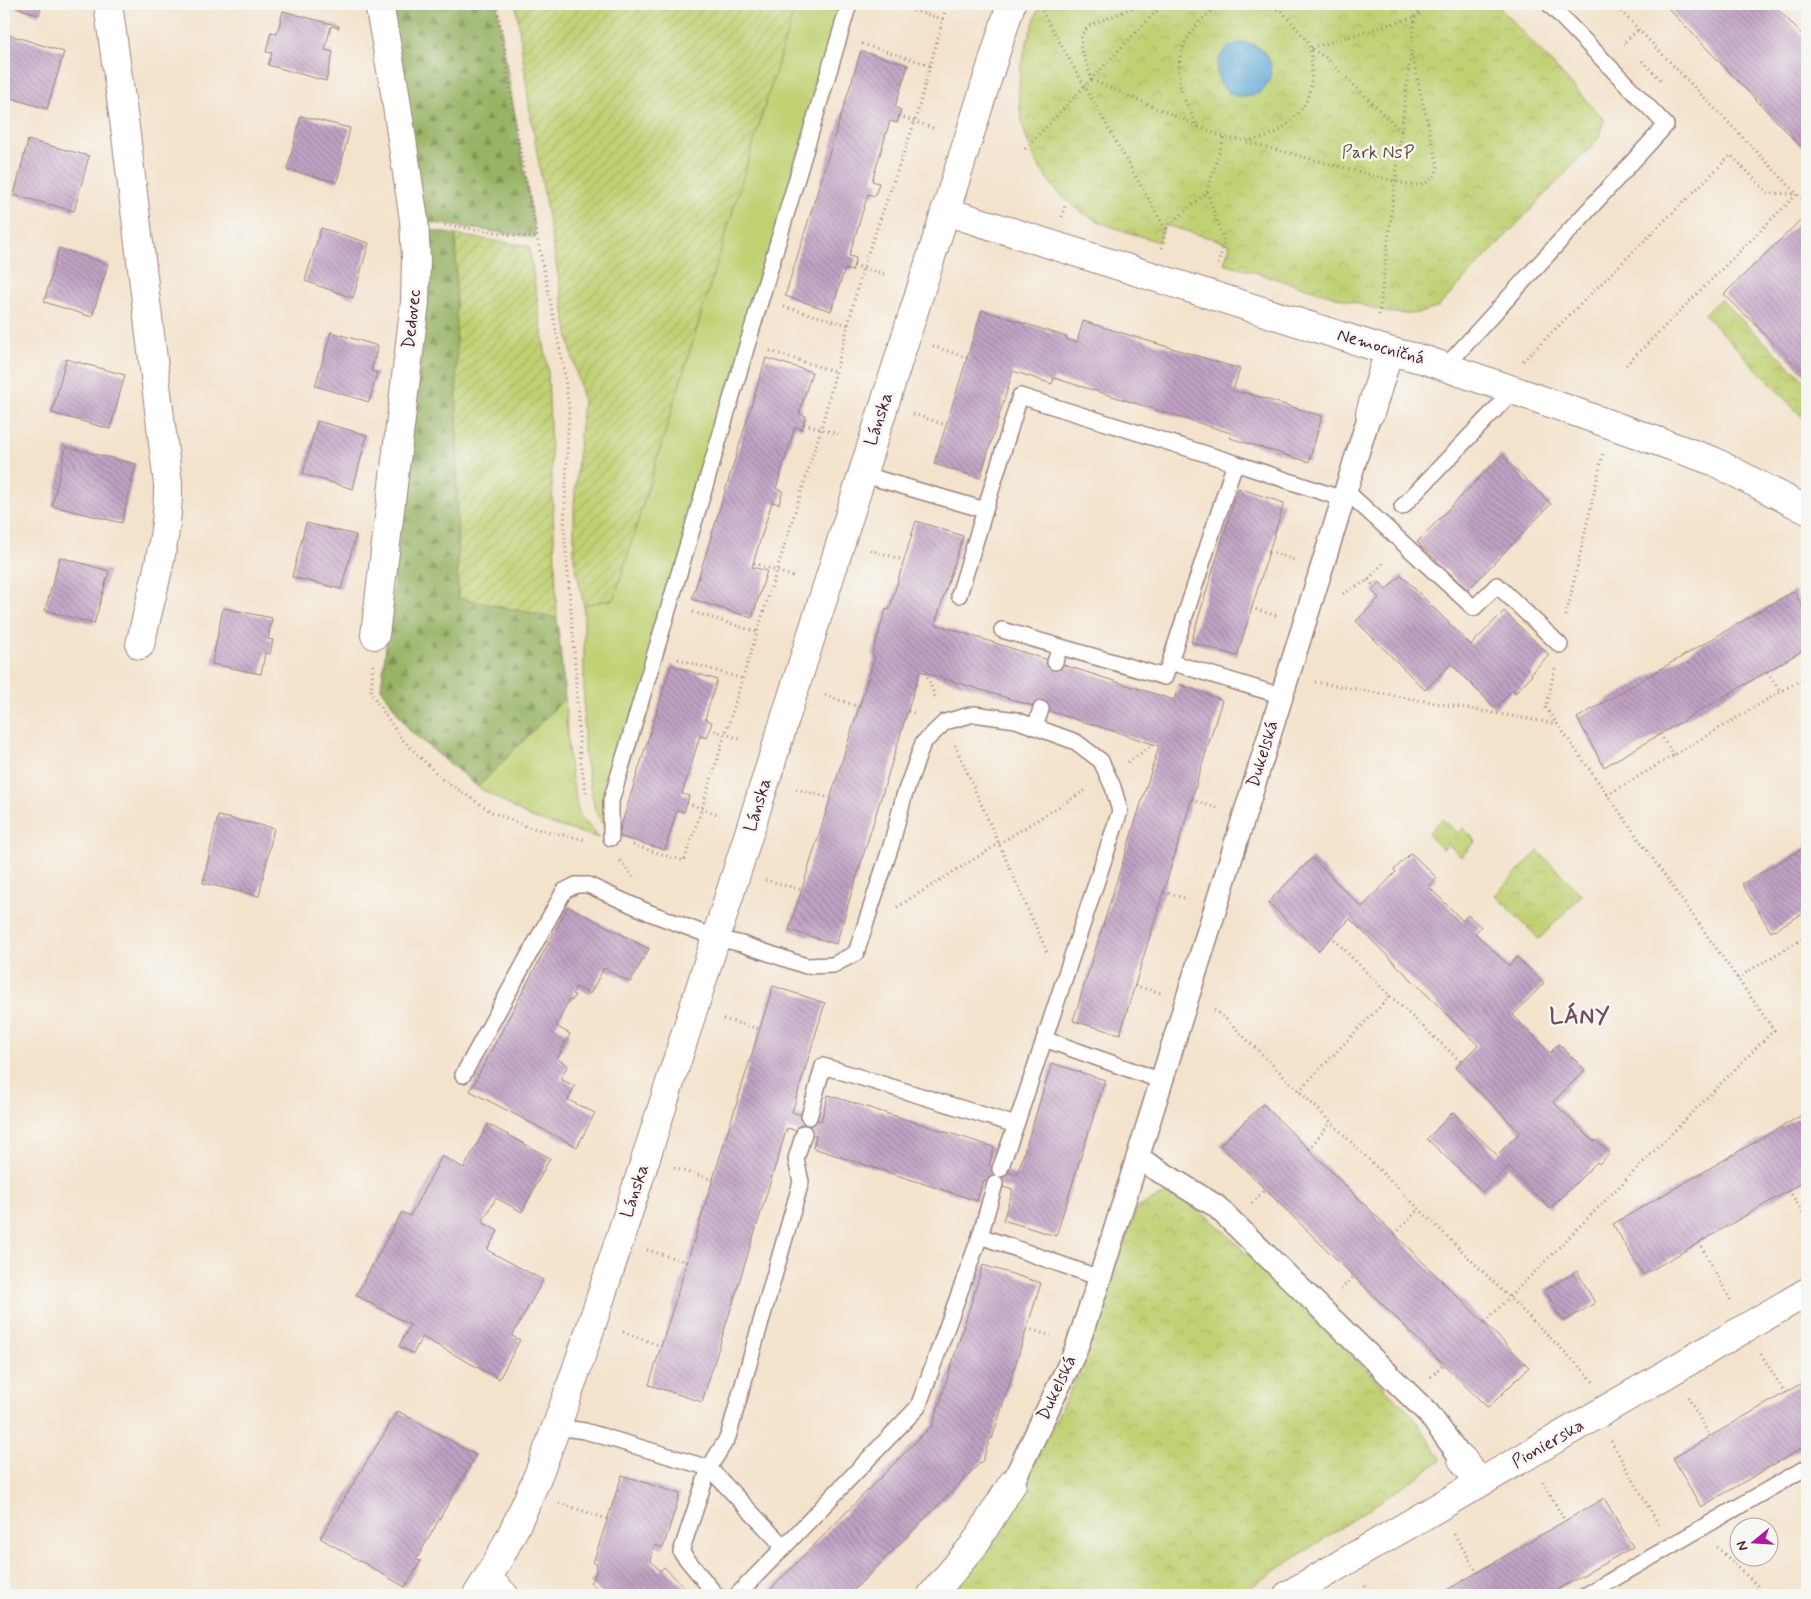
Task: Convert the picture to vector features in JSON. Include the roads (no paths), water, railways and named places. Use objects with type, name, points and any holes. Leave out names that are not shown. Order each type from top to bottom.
[{"type":"street","points":[[108,4],[126,134],[168,484],[166,526],[140,645]]},
{"type":"street","name":"Dedovec","points":[[375,635],[415,302],[416,259],[414,220],[394,86],[379,4]]},
{"type":"street","name":"Lánska","points":[[490,1590],[557,1427],[594,1317],[716,938],[1011,4]]},
{"type":"street","name":"Nemocničná","points":[[945,211],[1389,351],[1425,360],[1514,390],[1713,462],[1807,510]]},
{"type":"street","name":"Dukelská","points":[[932,1595],[974,1545],[1012,1484],[1075,1352],[1138,1158],[1389,351]]},
{"type":"street","points":[[1138,1158],[1216,1206],[1428,1413],[1480,1483]]},
{"type":"street","name":"Pionierska","points":[[1288,1595],[1807,1292]]},
{"type":"lane","points":[[611,838],[611,800],[849,4]]},
{"type":"lane","points":[[1445,367],[1666,125],[1549,4]]},
{"type":"lane","points":[[1402,507],[1514,390]]},
{"type":"lane","points":[[959,595],[1020,396],[1344,495],[1404,542],[1474,608],[1497,585],[1560,645]]},
{"type":"lane","points":[[1002,630],[1166,677],[1235,463]]},
{"type":"lane","points":[[861,474],[986,510]]},
{"type":"lane","points":[[1055,662],[1060,647]]},
{"type":"lane","points":[[1170,662],[1284,687]]},
{"type":"lane","points":[[1035,727],[1041,709]]},
{"type":"lane","points":[[463,1075],[564,891],[576,884],[588,885],[650,913],[716,938],[742,944],[806,966],[833,965],[856,953],[891,846],[904,796],[923,743],[944,722],[974,714],[1016,720],[1076,742],[1101,761],[1120,811],[1000,1169]]},
{"type":"lane","points":[[1044,1039],[1162,1081]]},
{"type":"lane","points":[[808,1117],[823,1066],[1016,1125]]},
{"type":"lane","points":[[716,1595],[682,1552],[709,1468],[728,1437],[731,1428],[801,1182],[796,1159],[804,1133]]},
{"type":"lane","points":[[737,1595],[918,1407],[980,1236],[995,1184]]},
{"type":"lane","points":[[980,1236],[1100,1278]]},
{"type":"lane","points":[[557,1427],[585,1431],[709,1468],[784,1547]]},
{"type":"lane","points":[[1586,1595],[1807,1467]]},
{"type":"water","points":[[1244,43],[1254,45],[1263,51],[1269,60],[1271,70],[1269,80],[1263,89],[1254,95],[1244,97],[1234,95],[1225,89],[1219,80],[1217,70],[1219,60],[1225,51],[1234,45]]},
{"type":"district","name":"LÁNY","points":[[1580,1017]]},
{"type":"park label","name":"Park NsP","points":[[1378,153]]}]
